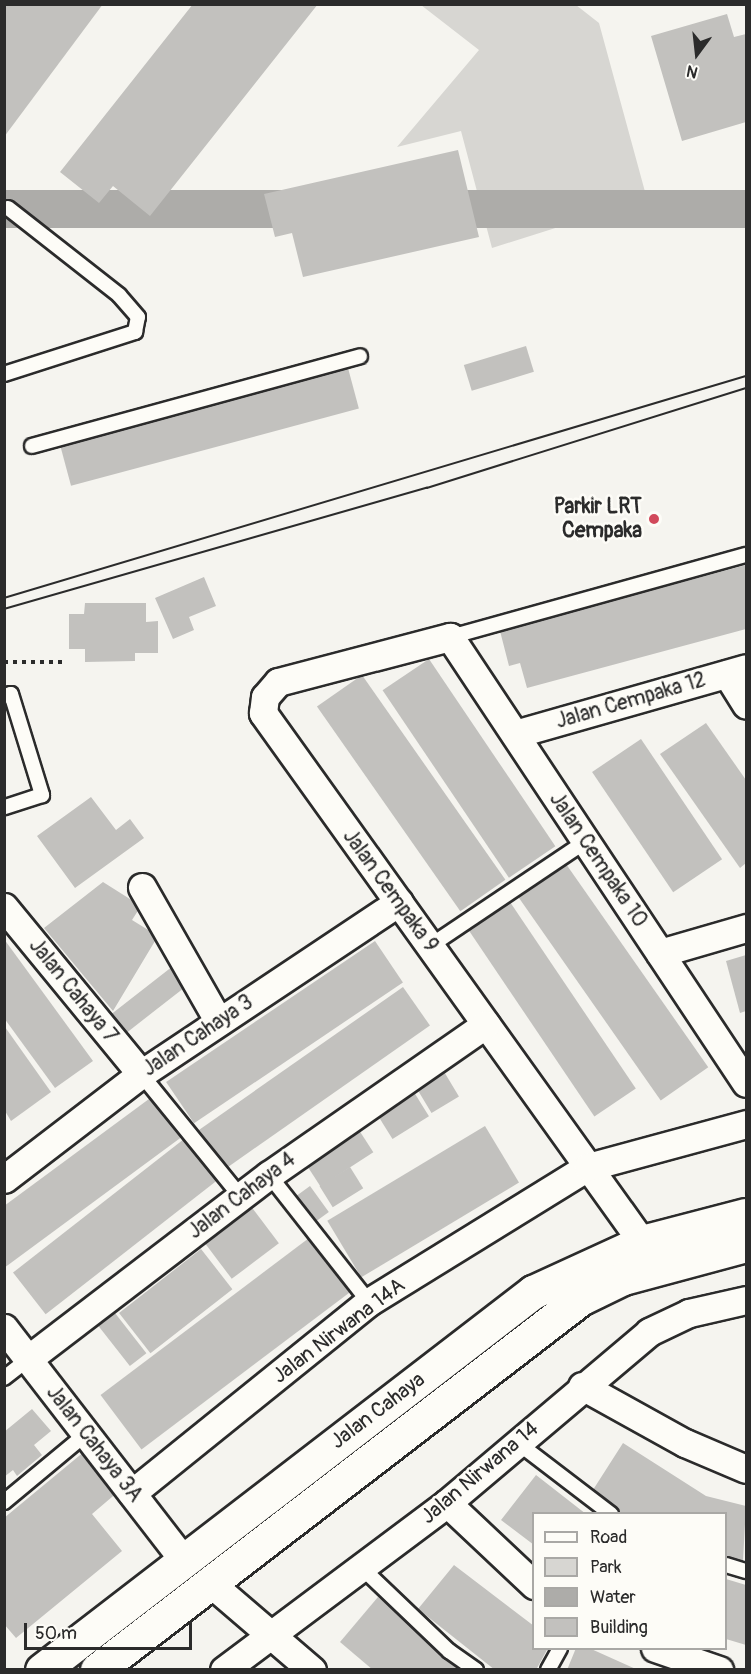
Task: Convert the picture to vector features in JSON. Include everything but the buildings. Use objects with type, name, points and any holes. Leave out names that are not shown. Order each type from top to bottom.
[{"type":"main road","name":"Jalan Cahaya","points":[[42,1670],[533,1292],[642,1242],[747,1215]]},
{"type":"main road","name":"Jalan Cahaya","points":[[97,1670],[208,1581],[580,1299],[622,1278],[747,1245]]},
{"type":"street","name":"Jalan Cempaka 10","points":[[450,637],[747,1083]]},
{"type":"street","name":"Jalan Cempaka 9","points":[[450,637],[278,682],[265,697],[263,713],[642,1242]]},
{"type":"street","name":"Jalan Cempaka 12","points":[[515,734],[737,671]]},
{"type":"street","points":[[737,671],[747,704]]},
{"type":"street","points":[[142,887],[219,1022]]},
{"type":"street","name":"Jalan Cahaya 3","points":[[7,1170],[141,1074],[399,902]]},
{"type":"street","name":"Jalan Cahaya 7","points":[[4,907],[141,1074]]},
{"type":"street","points":[[660,953],[747,928]]},
{"type":"street","name":"Jalan Cahaya 4","points":[[28,1359],[240,1196],[486,1024]]},
{"type":"street","name":"Jalan Nirwana 14A","points":[[132,1493],[369,1302],[588,1167],[747,1124]]},
{"type":"street","name":"Jalan Nirwana 14","points":[[225,1670],[447,1503],[582,1386],[649,1332],[689,1313],[747,1300]]},
{"type":"street","name":"Jalan Cahaya 3A","points":[[4,1328],[183,1560]]},
{"type":"street","points":[[582,1386],[685,1443],[747,1469]]},
{"type":"street","points":[[447,1503],[532,1583]]},
{"type":"street","points":[[208,1581],[312,1670]]},
{"type":"street","points":[[661,1650],[719,1670]]},
{"type":"lane","points":[[4,374],[135,332],[138,317],[119,295],[8,208]]},
{"type":"lane","points":[[32,446],[360,356]]},
{"type":"lane","points":[[450,637],[747,555]]},
{"type":"lane","points":[[4,696],[11,694],[42,795],[4,807]]},
{"type":"lane","points":[[430,946],[586,841]]},
{"type":"lane","points":[[141,1074],[240,1196]]},
{"type":"lane","points":[[269,1175],[369,1302]]},
{"type":"lane","name":"Jalan Cahaya 4","points":[[4,1378],[28,1359]]},
{"type":"lane","points":[[4,1502],[86,1434]]},
{"type":"lane","points":[[518,1443],[608,1512]]},
{"type":"lane","points":[[727,1564],[747,1571]]},
{"type":"lane","points":[[361,1567],[449,1651],[476,1670]]},
{"type":"lane","points":[[548,1670],[559,1650]]},
{"type":"path","points":[[4,662],[65,662]]},
{"type":"green space","points":[[421,5],[576,5],[599,23],[647,199],[492,248],[461,131],[397,147],[479,50]]},
{"type":"water","points":[[4,190],[746,190],[746,228],[4,228]]},
{"type":"tram line","points":[[4,598],[746,376]]},
{"type":"tram line","points":[[4,609],[427,488],[746,388]]},
{"type":"place","name":"Parkir LRT Cempaka","points":[[654,519]]}]
